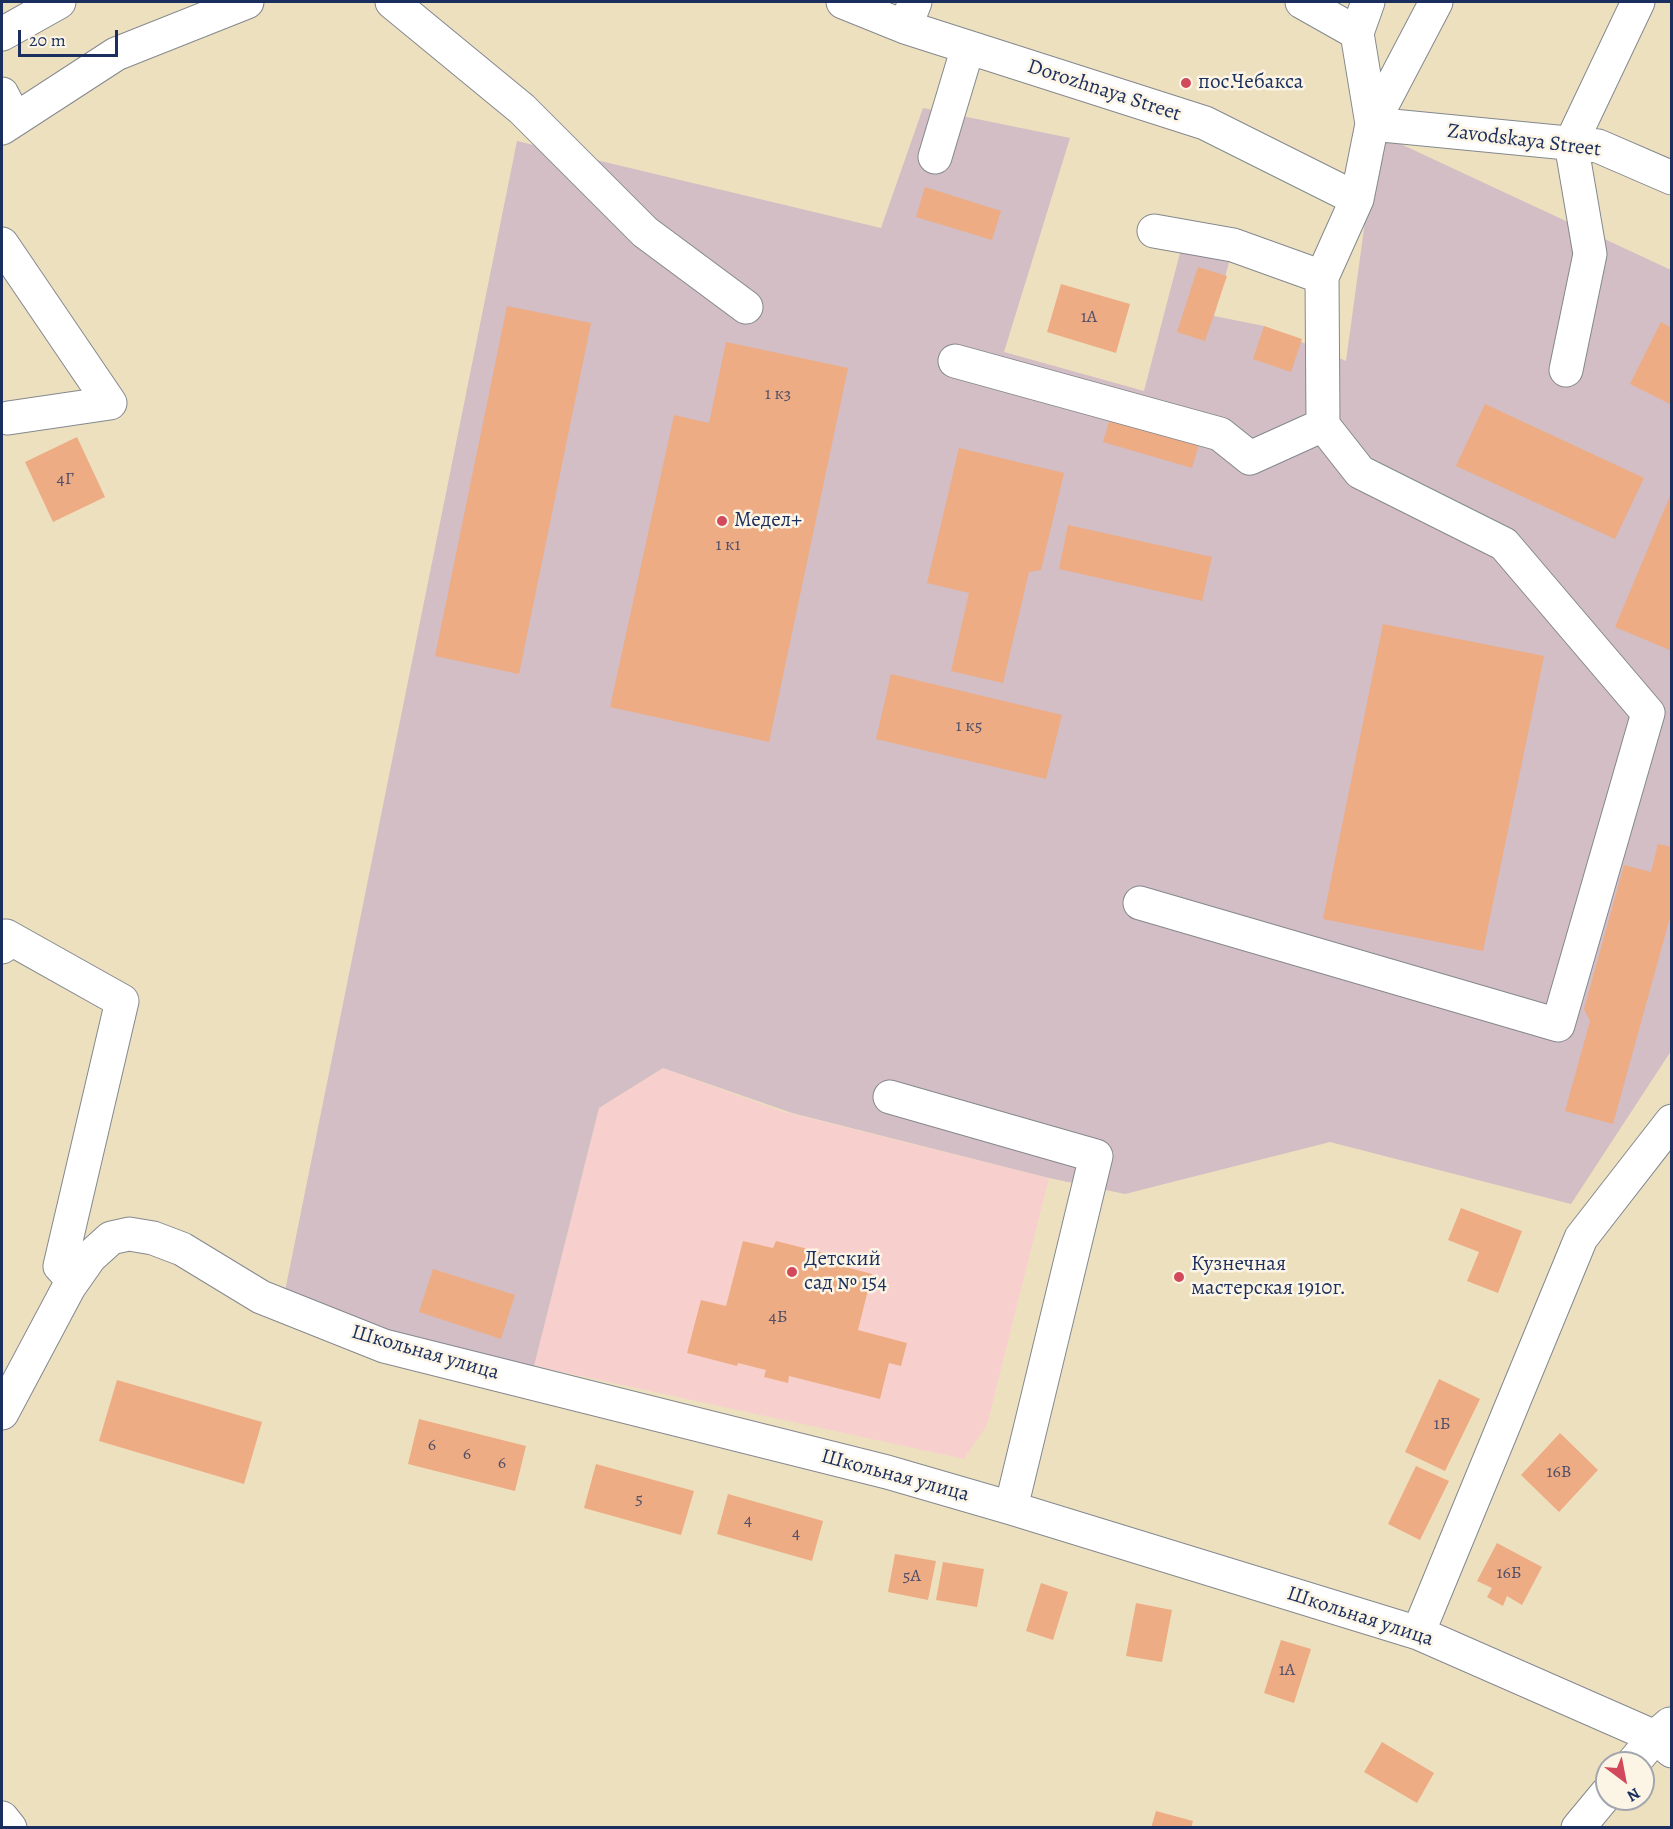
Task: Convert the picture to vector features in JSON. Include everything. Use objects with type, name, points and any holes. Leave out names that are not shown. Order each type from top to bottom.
[{"type":"street","points":[[2,34],[59,2]]},
{"type":"street","points":[[6,114],[117,54],[247,2]]},
{"type":"street","points":[[392,2],[522,109],[645,232],[746,307]]},
{"type":"street","name":"Dorozhnaya Street","points":[[843,2],[910,14],[968,47],[1205,123],[1357,199]]},
{"type":"street","points":[[1302,2],[1357,33]]},
{"type":"street","points":[[1368,2],[1357,33],[1372,124]]},
{"type":"street","points":[[1140,903],[1558,1025],[1647,713],[1504,544],[1360,472],[1323,425],[1323,278],[1357,199],[1372,124],[1436,2]]},
{"type":"street","points":[[1566,370],[1590,254],[1571,143],[1638,2]]},
{"type":"street","points":[[935,157],[968,47]]},
{"type":"street","name":"Zavodskaya Street","points":[[1372,124],[1598,146],[1671,178]]},
{"type":"street","points":[[1154,231],[1233,245],[1323,278]]},
{"type":"street","points":[[2,244],[110,403],[8,418]]},
{"type":"street","points":[[955,361],[1220,434],[1250,458],[1323,425]]},
{"type":"street","points":[[2,947],[6,936],[122,1000],[60,1266],[74,1280],[2,1413]]},
{"type":"street","points":[[890,1097],[1096,1156],[1011,1508]]},
{"type":"street","points":[[1418,1633],[1581,1238],[1671,1121]]},
{"type":"street","name":"Школьная улица","points":[[74,1280],[90,1257],[111,1238],[129,1234],[153,1238],[182,1249],[261,1297],[384,1346],[887,1472],[1011,1508],[1418,1633],[1666,1737]]},
{"type":"street","points":[[1648,1751],[1666,1737]]},
{"type":"street","points":[[1578,1827],[1595,1807]]},
{"type":"street","points":[[2,1818],[9,1827]]},
{"type":"shaded area","points":[[923,108],[1070,138],[1004,352],[1144,391],[1181,249],[1230,259],[1214,316],[1264,326],[1346,361],[1377,133],[1671,270],[1671,1051],[1571,1204],[1330,1142],[1125,1194],[1049,1178],[792,1113],[663,1068],[599,1108],[534,1366],[281,1311],[517,141],[881,228]]},
{"type":"shaded area","name":"Детский сад № 154","points":[[663,1068],[781,1111],[1049,1178],[987,1425],[964,1459],[534,1366],[599,1108]]},
{"type":"building","points":[[925,187],[1001,211],[992,240],[916,217]]},
{"type":"building","points":[[1198,267],[1227,276],[1205,341],[1177,332]]},
{"type":"building","points":[[1061,284],[1130,304],[1116,353],[1047,332]]},
{"type":"building","points":[[507,306],[591,323],[519,674],[435,656]]},
{"type":"building","points":[[1661,322],[1672,328],[1672,405],[1630,384]]},
{"type":"building","points":[[1264,326],[1302,339],[1291,372],[1253,359]]},
{"type":"building","points":[[726,342],[848,368],[769,742],[610,707],[674,415],[709,423]]},
{"type":"building","points":[[1485,404],[1644,478],[1615,539],[1456,466]]},
{"type":"building","points":[[1111,415],[1200,441],[1192,468],[1103,442]]},
{"type":"building","points":[[77,437],[105,497],[53,522],[25,462]]},
{"type":"building","points":[[959,448],[1064,473],[1041,570],[1029,572],[1003,683],[951,671],[969,593],[927,583]]},
{"type":"building","points":[[1670,496],[1672,497],[1672,651],[1615,627]]},
{"type":"building","points":[[1068,525],[1212,557],[1202,601],[1059,569]]},
{"type":"building","points":[[1383,624],[1544,656],[1483,951],[1323,919]]},
{"type":"building","points":[[891,674],[1062,715],[1046,779],[876,739]]},
{"type":"building","points":[[1658,844],[1672,847],[1672,910],[1613,1124],[1565,1111],[1590,1021],[1584,1009],[1624,865],[1651,872]]},
{"type":"building","points":[[1461,1208],[1522,1231],[1498,1293],[1467,1281],[1479,1252],[1448,1240]]},
{"type":"building","points":[[743,1241],[773,1248],[776,1241],[844,1258],[842,1266],[872,1274],[858,1330],[907,1343],[901,1366],[889,1363],[880,1399],[789,1376],[788,1383],[764,1377],[766,1370],[738,1363],[737,1366],[687,1353],[701,1300],[726,1306]]},
{"type":"building","points":[[433,1269],[515,1295],[501,1339],[419,1312]]},
{"type":"building","points":[[1439,1379],[1480,1399],[1445,1471],[1405,1452]]},
{"type":"building","points":[[117,1380],[262,1422],[244,1484],[99,1441]]},
{"type":"building","points":[[419,1419],[526,1446],[515,1491],[408,1464]]},
{"type":"building","points":[[1560,1433],[1598,1470],[1559,1512],[1521,1475]]},
{"type":"building","points":[[596,1464],[694,1491],[681,1535],[584,1508]]},
{"type":"building","points":[[1416,1466],[1449,1481],[1420,1540],[1388,1524]]},
{"type":"building","points":[[728,1494],[823,1521],[812,1561],[717,1534]]},
{"type":"building","points":[[1497,1543],[1542,1567],[1522,1605],[1507,1596],[1503,1606],[1487,1597],[1492,1588],[1477,1581]]},
{"type":"building","points":[[895,1554],[936,1561],[928,1600],[888,1592]]},
{"type":"building","points":[[943,1562],[984,1569],[977,1607],[936,1600]]},
{"type":"building","points":[[1041,1583],[1068,1592],[1053,1640],[1026,1631]]},
{"type":"building","points":[[1136,1603],[1172,1610],[1162,1662],[1126,1656]]},
{"type":"building","points":[[1281,1640],[1311,1649],[1294,1703],[1264,1693]]},
{"type":"building","points":[[1382,1742],[1434,1773],[1417,1803],[1364,1772]]},
{"type":"building","points":[[1156,1811],[1193,1821],[1191,1828],[1151,1828]]},
{"type":"place","name":"пос.Чебакса","points":[[1186,83]]},
{"type":"place","name":"Медел+","points":[[722,521]]},
{"type":"place","name":"Детский сад № 154","points":[[792,1272]]},
{"type":"place","name":"Кузнечная мастерская 1910г.","points":[[1179,1277]]}]
